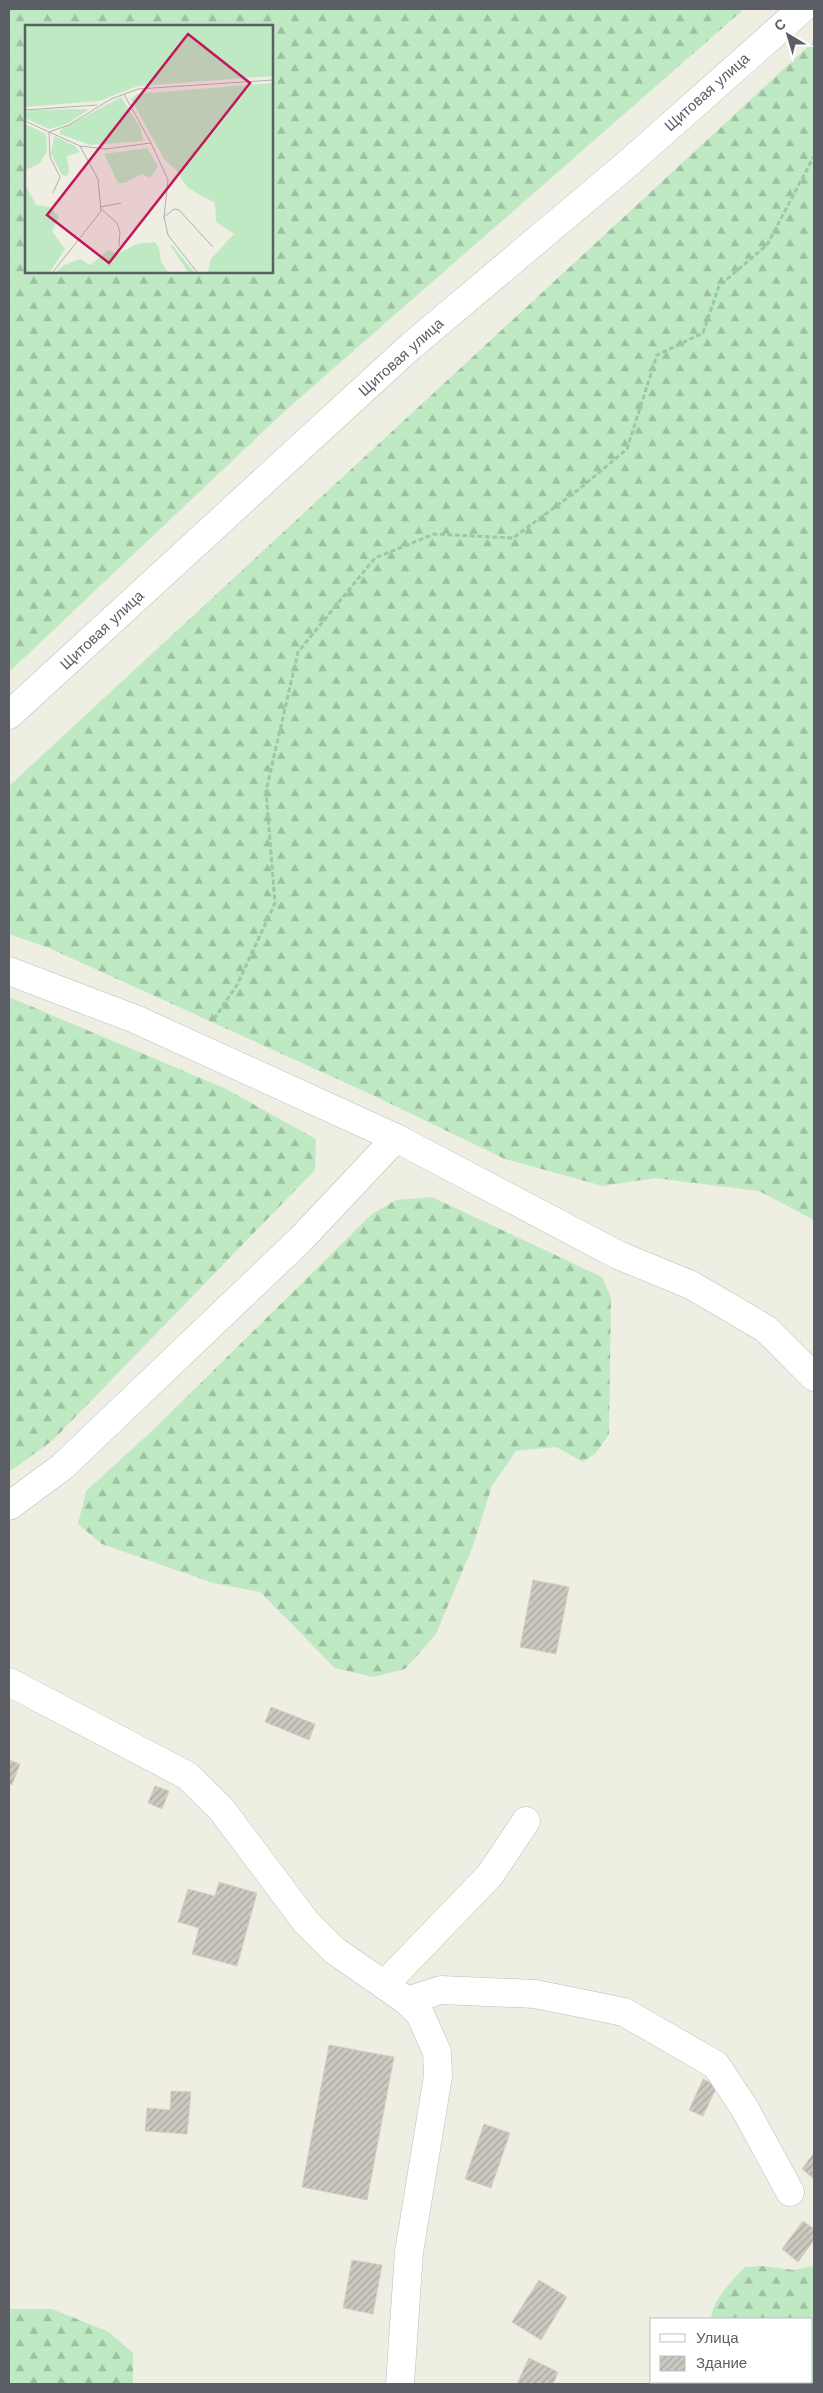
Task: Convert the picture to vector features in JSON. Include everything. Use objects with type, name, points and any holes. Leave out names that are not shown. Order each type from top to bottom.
[{"type":"street","name":"Щитовая улица","points":[[9,715],[411,346],[625,166],[802,9]]},
{"type":"street","points":[[9,970],[135,1019],[396,1138],[618,1255],[691,1285],[766,1330],[814,1377]]},
{"type":"street","points":[[9,1506],[62,1467],[300,1239],[396,1138]]},
{"type":"street","points":[[9,1682],[188,1776],[222,1810],[306,1922],[334,1950],[406,2001],[420,2014],[437,2052],[438,2076],[409,2252],[400,2384]]},
{"type":"street","points":[[384,1985],[490,1875],[526,1821]]},
{"type":"street","points":[[406,2001],[441,1990],[535,1994],[624,2012],[716,2065],[745,2109],[790,2192]]},
{"type":"path","points":[[195,1047],[237,985],[274,903],[266,791],[298,652],[376,558],[434,534],[513,538],[578,490],[627,449],[657,355],[703,333],[718,286],[767,246],[814,156]]},
{"type":"green space","points":[[9,9],[744,9],[286,410],[9,672]]},
{"type":"green space","points":[[814,41],[814,1220],[759,1191],[655,1178],[603,1186],[505,1159],[368,1093],[49,948],[9,934],[9,786]]},
{"type":"green space","points":[[9,997],[224,1088],[316,1139],[315,1170],[52,1441],[9,1472]]},
{"type":"green space","points":[[432,1197],[602,1277],[611,1297],[609,1434],[596,1453],[583,1462],[556,1447],[516,1451],[492,1486],[473,1546],[436,1634],[405,1669],[373,1677],[335,1668],[260,1592],[213,1583],[102,1544],[78,1524],[86,1491],[153,1430],[372,1214],[396,1200]]},
{"type":"green space","points":[[761,2266],[794,2270],[814,2266],[814,2384],[704,2384],[813,2383],[813,2318],[711,2318],[719,2298],[745,2267]]},
{"type":"green space","points":[[9,2309],[52,2309],[109,2332],[133,2353],[133,2384],[9,2384]]},
{"type":"building","points":[[533,1580],[569,1587],[556,1654],[520,1647]]},
{"type":"building","points":[[271,1707],[315,1724],[309,1740],[265,1722]]},
{"type":"building","points":[[9,1760],[20,1764],[12,1785],[9,1784]]},
{"type":"building","points":[[155,1786],[169,1791],[162,1809],[148,1803]]},
{"type":"building","points":[[219,1882],[257,1893],[237,1966],[192,1954],[199,1928],[178,1922],[188,1889],[215,1896]]},
{"type":"building","points":[[329,2045],[394,2057],[367,2200],[302,2187]]},
{"type":"building","points":[[703,2079],[717,2086],[703,2116],[689,2110]]},
{"type":"building","points":[[171,2091],[191,2092],[187,2134],[145,2131],[147,2108],[170,2110]]},
{"type":"building","points":[[484,2124],[510,2133],[491,2188],[465,2179]]},
{"type":"building","points":[[814,2153],[814,2179],[802,2169]]},
{"type":"building","points":[[803,2221],[814,2229],[814,2240],[798,2262],[782,2249]]},
{"type":"building","points":[[352,2260],[382,2265],[373,2314],[343,2308]]},
{"type":"building","points":[[539,2280],[567,2297],[541,2340],[512,2322]]},
{"type":"building","points":[[529,2358],[558,2372],[553,2384],[517,2384]]}]
